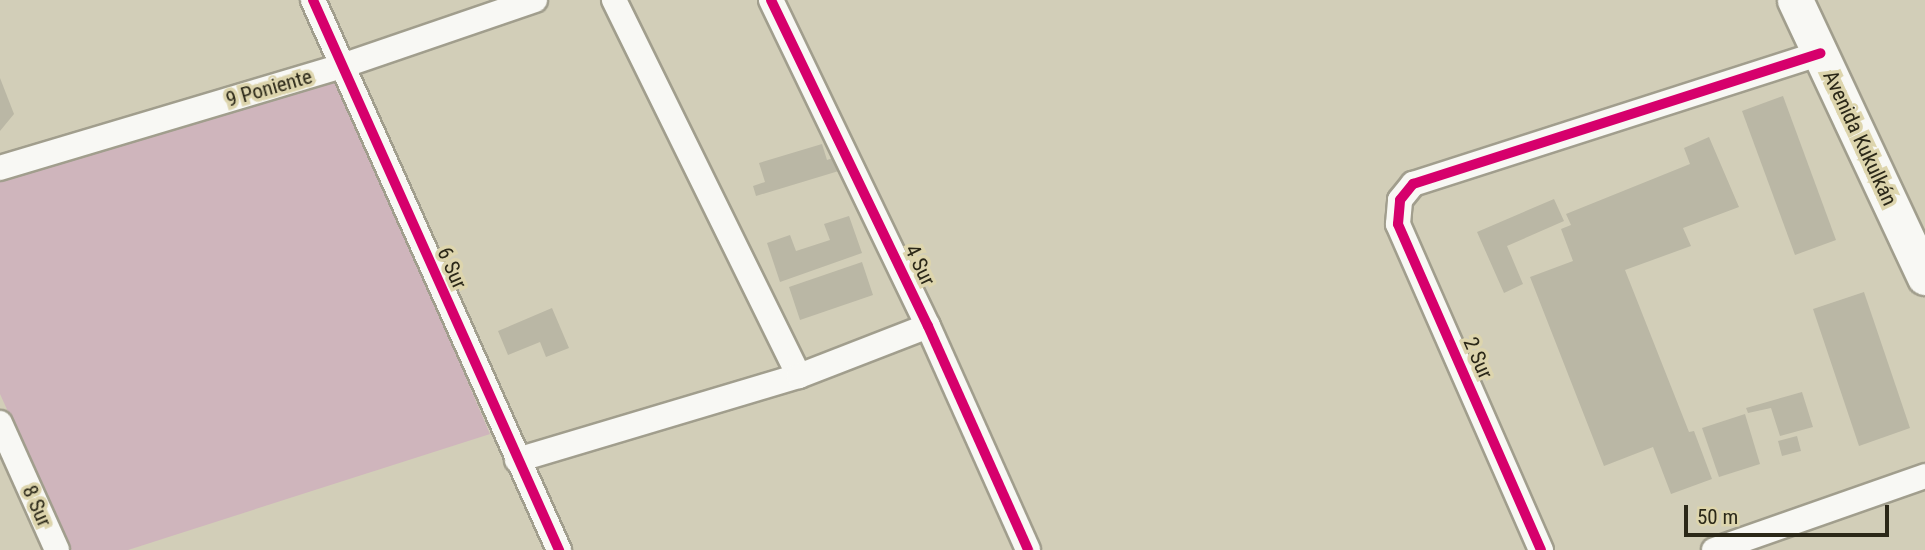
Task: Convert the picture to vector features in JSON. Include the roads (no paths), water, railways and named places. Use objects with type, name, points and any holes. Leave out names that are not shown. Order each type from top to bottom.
[{"type":"street","name":"6 Sur","points":[[313,0],[559,550]]},
{"type":"street","name":"9 Poniente","points":[[0,167],[342,66],[535,0]]},
{"type":"street","points":[[614,0],[799,376]]},
{"type":"street","name":"4 Sur","points":[[771,0],[928,326],[1028,550]]},
{"type":"street","name":"Avenida Kukulkán","points":[[1795,0],[1925,276]]},
{"type":"street","name":"2 Sur","points":[[1541,550],[1398,224],[1400,200],[1413,184],[1820,53]]},
{"type":"street","points":[[517,460],[799,376],[928,326]]},
{"type":"street","name":"8 Sur","points":[[0,423],[57,550]]},
{"type":"street","points":[[1713,550],[1925,476]]}]
